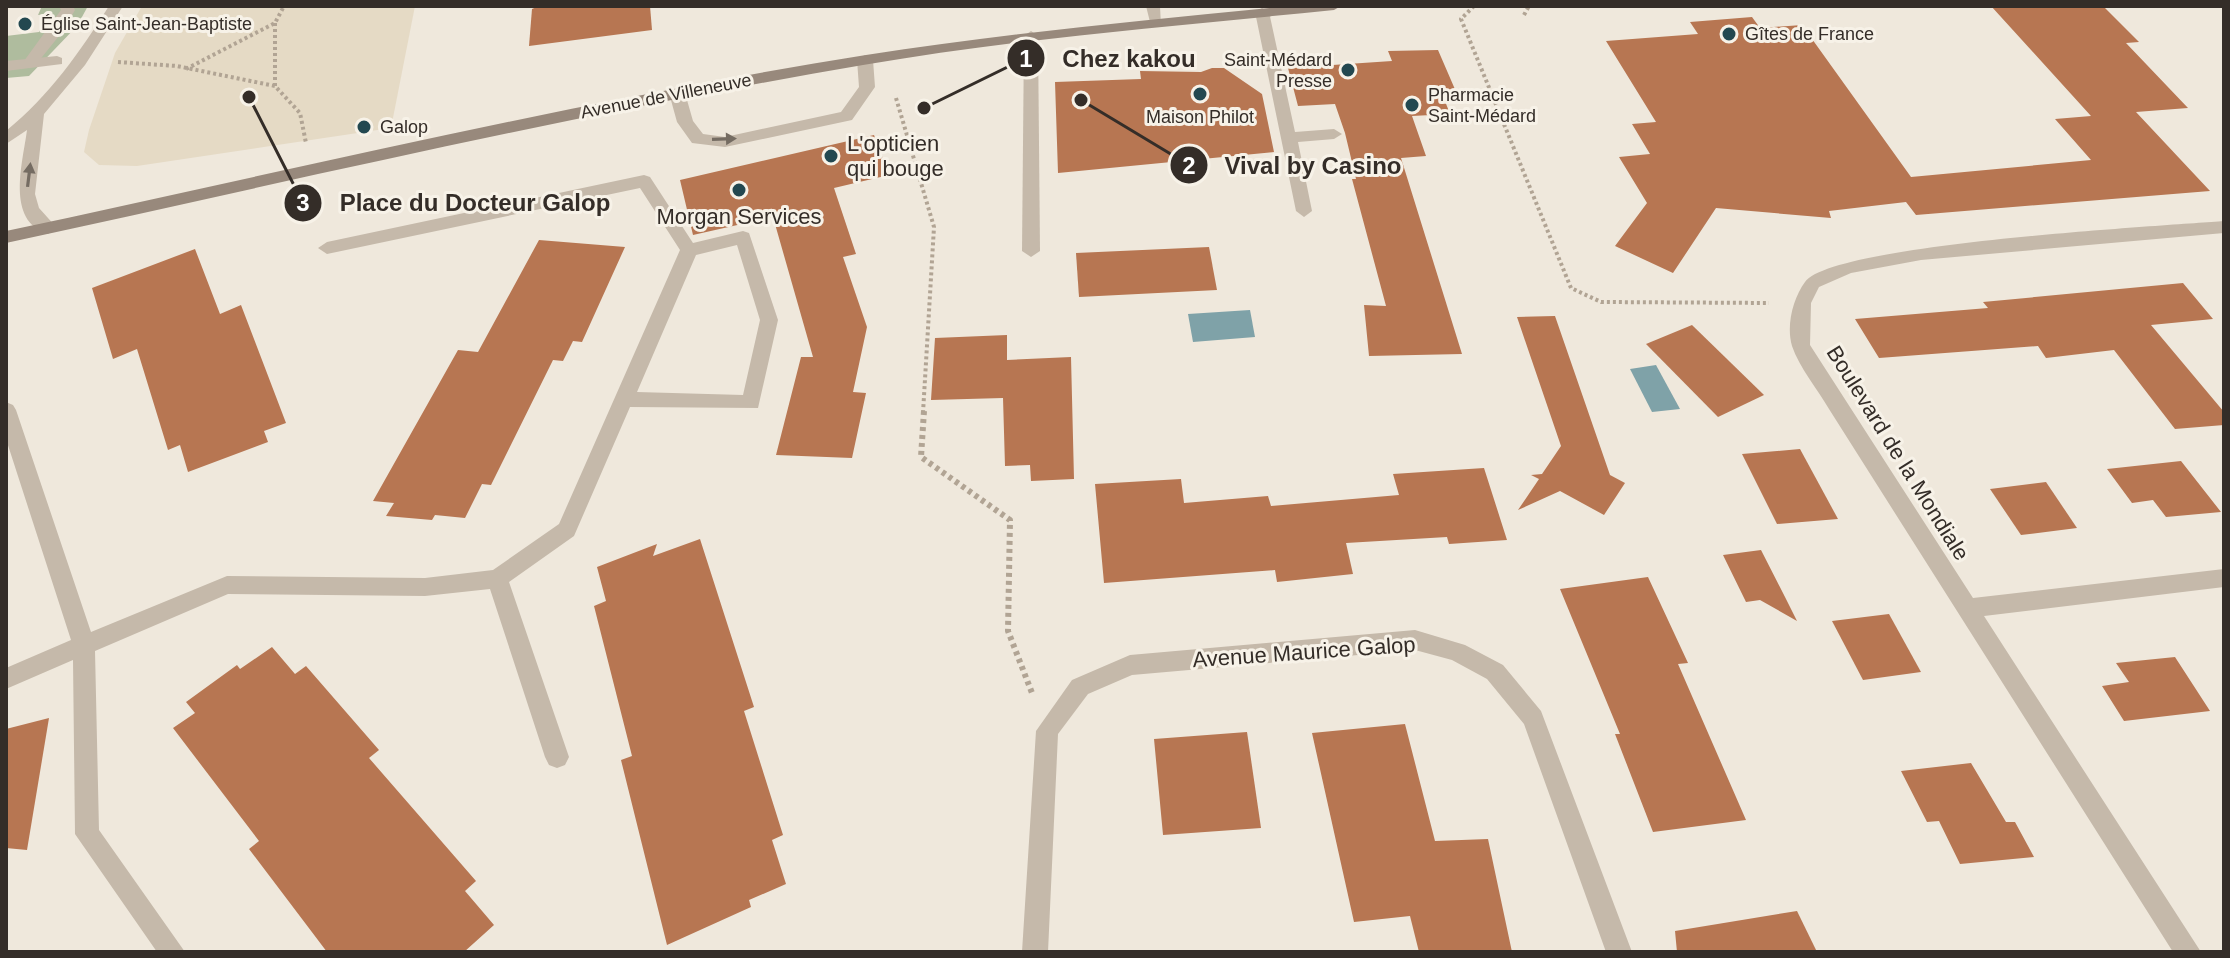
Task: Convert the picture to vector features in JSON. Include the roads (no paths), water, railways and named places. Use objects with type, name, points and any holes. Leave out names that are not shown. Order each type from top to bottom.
[{"type":"main road","name":"Avenue de Villeneuve","points":[[6,237],[677,93],[865,60],[1031,36],[1334,6]]},
{"type":"street","points":[[29,64],[58,28],[68,10],[66,6]]},
{"type":"street","points":[[6,139],[37,116],[82,61],[116,6]]},
{"type":"street","points":[[1153,6],[1156,23]]},
{"type":"street","points":[[1262,12],[1304,211]]},
{"type":"street","points":[[1031,36],[1031,251]]},
{"type":"street","points":[[677,93],[685,122],[698,139],[725,142],[846,116],[867,87],[865,60]]},
{"type":"street","points":[[6,66],[57,61]]},
{"type":"street","points":[[37,116],[27,194],[31,210],[48,228]]},
{"type":"street","points":[[1288,138],[1334,134]]},
{"type":"street","points":[[327,248],[644,181],[689,250]]},
{"type":"street","name":"Boulevard de la Mondiale","points":[[2188,952],[1836,404],[1801,345],[1802,303],[1813,283],[1847,267],[1921,254],[2224,227]]},
{"type":"street","points":[[625,399],[751,403],[769,320],[743,237],[689,250]]},
{"type":"street","points":[[6,679],[227,585],[425,587],[497,579],[567,530],[689,250]]},
{"type":"street","points":[[6,410],[84,645],[87,834],[172,952]]},
{"type":"street","points":[[1969,608],[2224,578]]},
{"type":"street","points":[[497,579],[557,757]]},
{"type":"street","name":"Avenue Maurice Galop","points":[[1035,952],[1047,731],[1080,687],[1130,665],[1415,640],[1457,652],[1495,672],[1533,718],[1619,952]]},
{"type":"water","points":[[1250,310],[1255,337],[1193,342],[1188,314]]},
{"type":"water","points":[[1656,365],[1680,409],[1652,412],[1630,369]]},
{"type":"place","name":"Église Saint-Jean-Baptiste","points":[[25,24]]},
{"type":"place","name":"Gîtes de France","points":[[1729,34]]},
{"type":"place","name":"Saint-Médard Presse","points":[[1348,70]]},
{"type":"place","name":"Maison Philot","points":[[1200,94]]},
{"type":"place","name":"Place du Docteur Galop","points":[[249,97]]},
{"type":"place","name":"Vival by Casino","points":[[1081,100]]},
{"type":"place","name":"Pharmacie Saint-Médard","points":[[1412,105]]},
{"type":"place","name":"Chez kakou","points":[[924,108]]},
{"type":"place","name":"Galop","points":[[364,127]]},
{"type":"place","name":"L'opticien qui bouge","points":[[831,156]]},
{"type":"place","name":"Morgan Services","points":[[739,190]]}]
